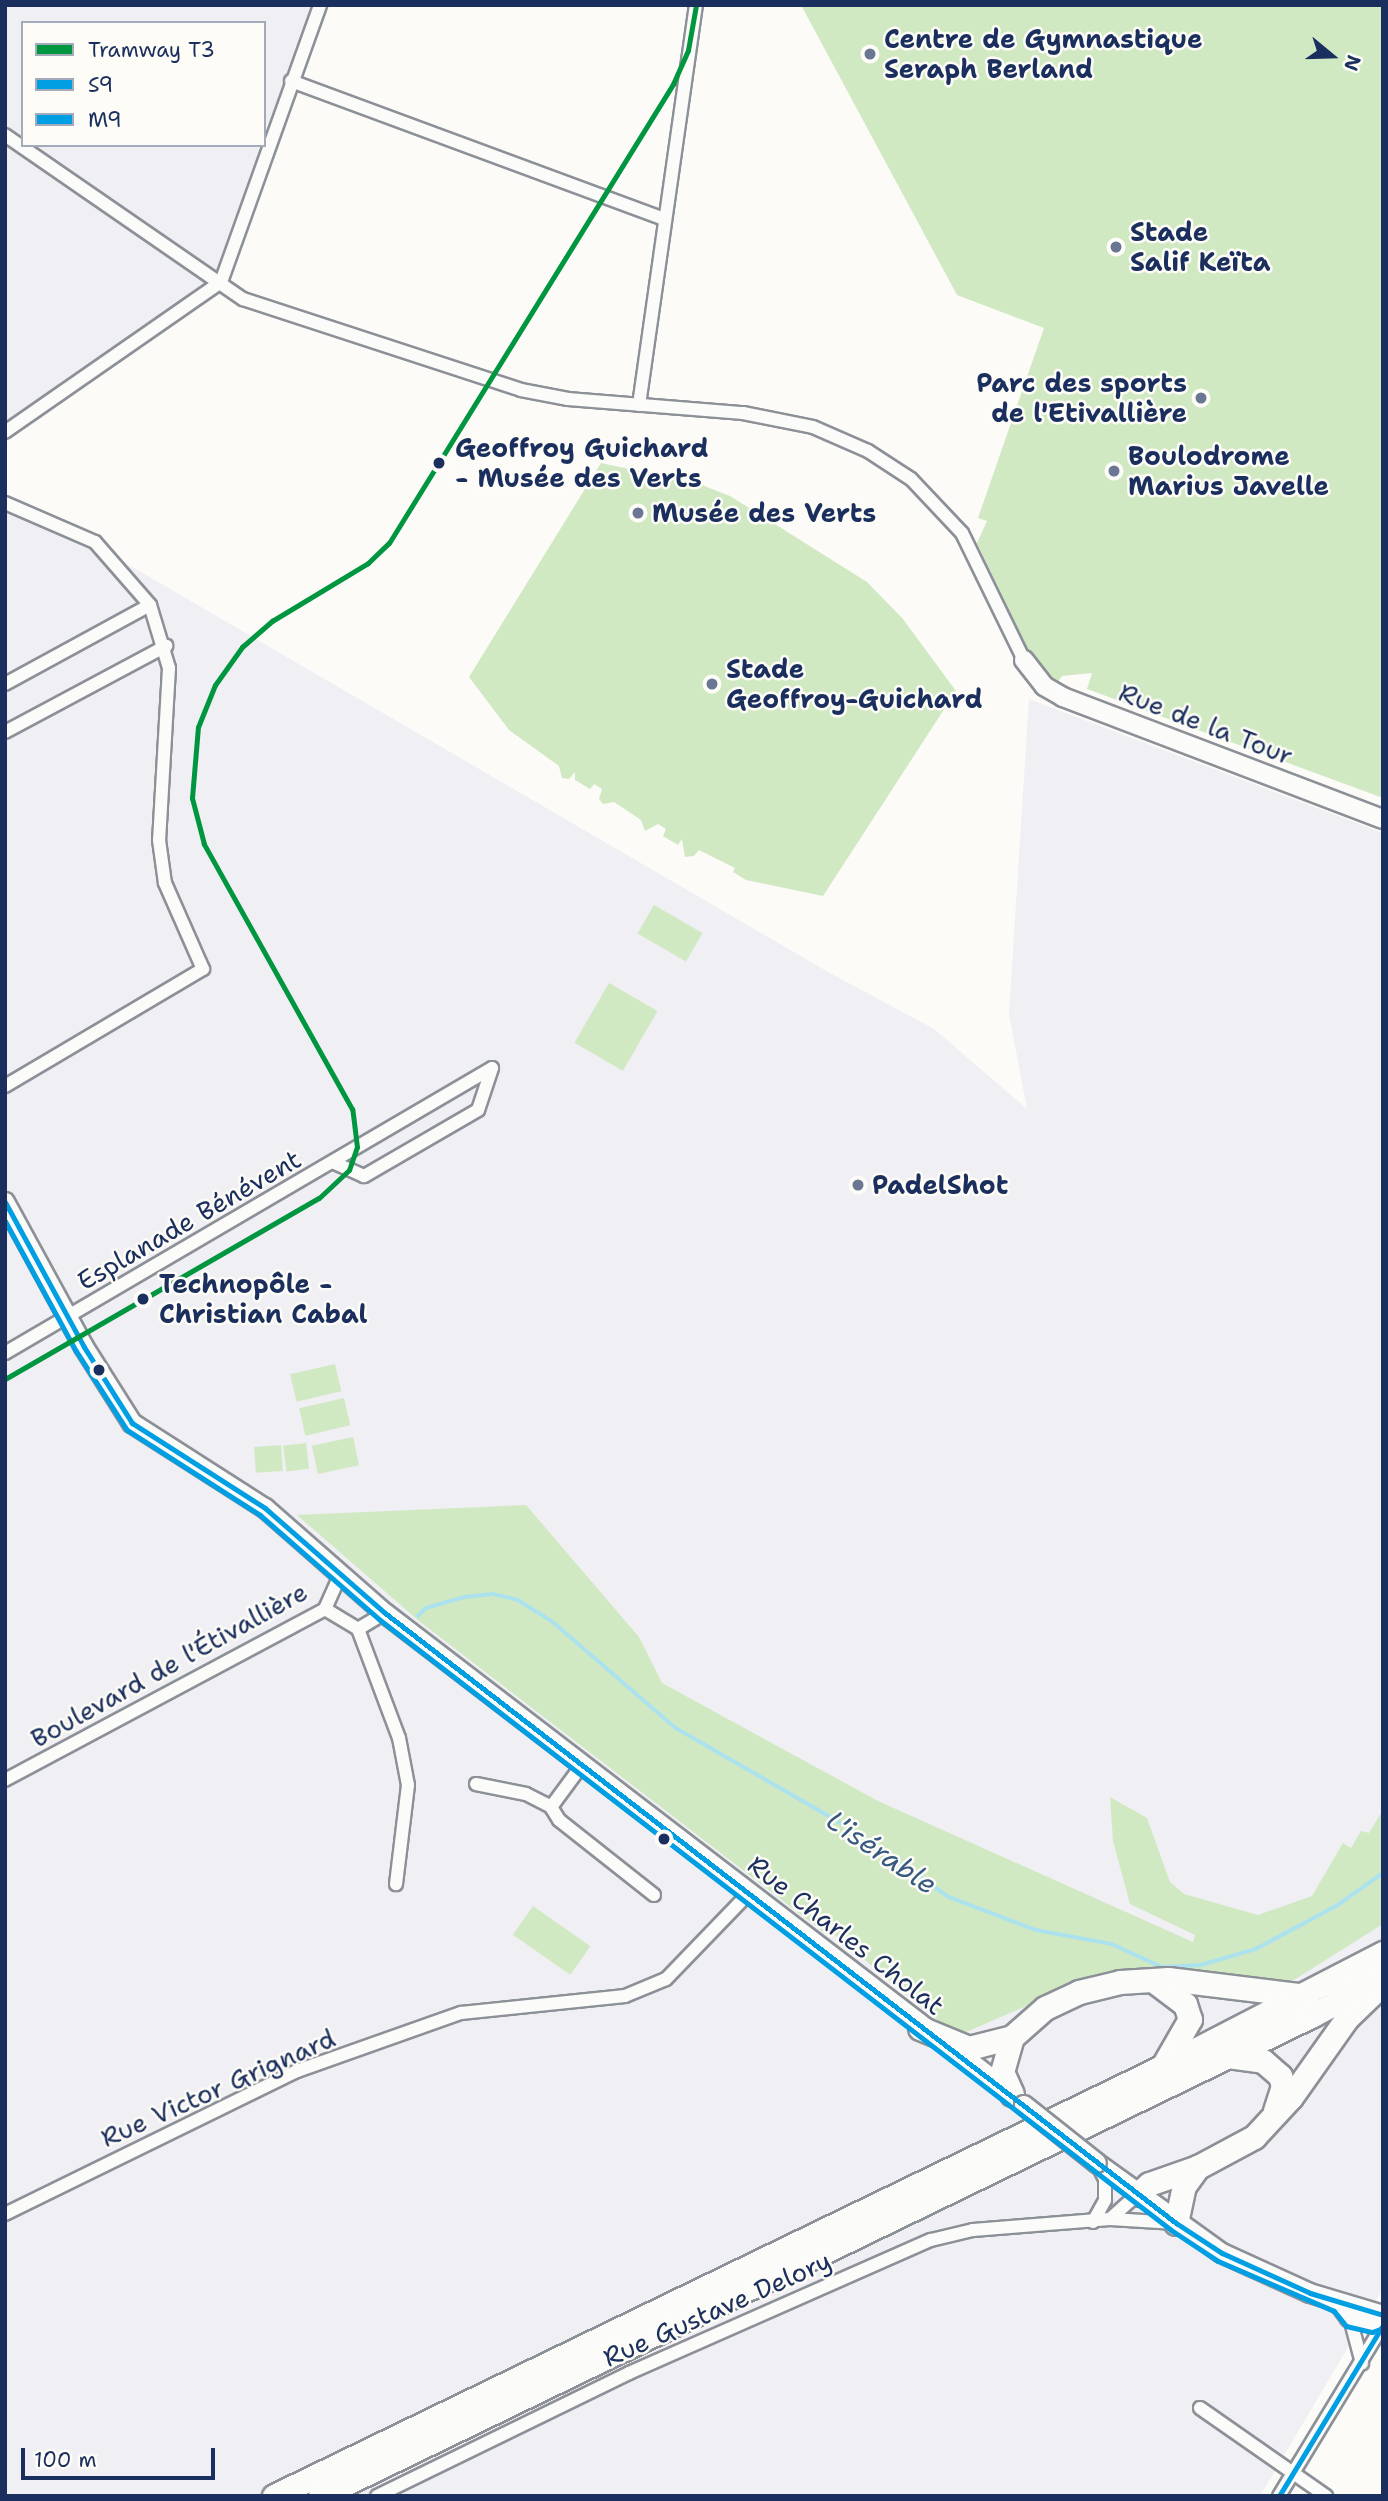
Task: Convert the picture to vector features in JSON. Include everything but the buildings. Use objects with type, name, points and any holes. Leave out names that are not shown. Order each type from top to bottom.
[{"type":"highway","points":[[274,2496],[1162,2067],[1306,1996],[1383,1952]]},
{"type":"highway","points":[[320,2496],[1228,2056],[1382,1977]]},
{"type":"highway","points":[[1138,2194],[1149,2184],[1198,2167],[1235,2149],[1270,2121],[1347,2018],[1376,1993],[1382,1977]]},
{"type":"highway","points":[[920,2028],[969,2048],[1012,2037],[1045,2008],[1079,1992],[1152,1980],[1287,1991],[1306,1996]]},
{"type":"highway","points":[[1152,1980],[1174,1992],[1185,2004],[1190,2019],[1162,2067]]},
{"type":"highway","points":[[1012,2037],[1002,2072],[1018,2099]]},
{"type":"highway","points":[[1228,2056],[1263,2062],[1280,2076],[1283,2086],[1270,2121]]},
{"type":"highway","points":[[1176,2223],[1184,2186],[1198,2167]]},
{"type":"street","points":[[5,432],[221,282],[320,5]]},
{"type":"street","points":[[639,405],[696,5]]},
{"type":"street","points":[[291,81],[664,219]]},
{"type":"street","points":[[5,135],[21,146]]},
{"type":"street","points":[[23,147],[243,299],[521,390],[784,420],[813,427],[890,463],[911,479],[962,533],[1024,660]]},
{"type":"street","points":[[5,503],[95,542],[150,605],[166,646],[169,692],[159,840],[165,883],[203,969],[5,1086]]},
{"type":"street","points":[[5,684],[150,605]]},
{"type":"street","points":[[5,732],[166,646]]},
{"type":"street","name":"Rue de la Tour","points":[[1024,660],[1044,686],[1063,697],[1383,818]]},
{"type":"street","name":"Esplanade Bénévent","points":[[5,1353],[492,1068],[478,1110],[364,1177],[333,1162]]},
{"type":"street","name":"Rue Charles Cholat","points":[[5,1202],[68,1316],[132,1423],[265,1508],[385,1613],[1176,2223],[1222,2253],[1345,2311],[1383,2317]]},
{"type":"street","name":"Boulevard de l'Étivallière","points":[[5,1780],[325,1609],[340,1575]]},
{"type":"street","points":[[325,1609],[358,1629],[399,1738],[408,1785],[396,1884]]},
{"type":"street","points":[[358,1629],[385,1613]]},
{"type":"street","points":[[551,1807],[582,1765]]},
{"type":"street","points":[[476,1784],[526,1794],[551,1807],[559,1820],[654,1895]]},
{"type":"street","name":"Rue Victor Grignard","points":[[5,2214],[298,2071],[461,2013],[625,1996],[666,1979],[750,1892]]},
{"type":"street","points":[[1093,2222],[1106,2191],[1097,2163]]},
{"type":"street","points":[[1110,2219],[1138,2194]]},
{"type":"street","name":"Rue Gustave Delory","points":[[377,2496],[629,2373],[931,2240],[973,2230],[1110,2219],[1176,2223]]},
{"type":"street","points":[[1345,2311],[1362,2363]]},
{"type":"street","points":[[1279,2496],[1383,2325]]},
{"type":"street","points":[[1200,2407],[1326,2496]]},
{"type":"shaded area","points":[[5,5],[318,5],[221,284],[5,432]]},
{"type":"shaded area","points":[[5,493],[828,972],[934,1029],[1027,1109],[1009,1014],[1029,699],[1383,833],[1383,2288],[1260,2496],[5,2496]]},
{"type":"green space","name":"Parc des sports de l'Etivallière","points":[[801,5],[1383,5],[1383,798],[1087,689],[1092,673],[1062,676],[1057,683],[1028,650],[977,543],[987,521],[978,518],[1044,328],[957,295]]},
{"type":"green space","name":"Stade Geoffroy-Guichard","points":[[601,463],[699,484],[730,496],[867,582],[903,619],[956,691],[823,896],[746,880],[733,872],[735,868],[699,850],[694,856],[685,857],[682,839],[678,845],[663,836],[666,829],[658,824],[645,831],[641,820],[614,802],[603,804],[599,799],[602,789],[594,784],[590,789],[575,780],[575,772],[569,779],[562,778],[559,766],[509,730],[469,677]]},
{"type":"green space","points":[[654,905],[702,933],[686,962],[638,934]]},
{"type":"green space","points":[[609,983],[657,1011],[623,1071],[574,1043]]},
{"type":"green space","points":[[335,1364],[341,1391],[296,1402],[290,1374]]},
{"type":"green space","points":[[344,1398],[350,1425],[305,1436],[299,1408]]},
{"type":"green space","points":[[353,1437],[359,1465],[318,1474],[312,1446]]},
{"type":"green space","points":[[306,1443],[309,1469],[286,1472],[283,1446]]},
{"type":"green space","points":[[281,1445],[283,1471],[256,1473],[254,1447]]},
{"type":"green space","points":[[526,1505],[639,1637],[662,1683],[878,1801],[1193,1942],[1195,1935],[1130,1904],[1113,1841],[1110,1797],[1147,1818],[1170,1882],[1184,1894],[1258,1915],[1312,1896],[1343,1843],[1351,1848],[1361,1831],[1369,1833],[1383,1810],[1383,1924],[1286,1985],[1093,1977],[957,2036],[832,1933],[826,1934],[419,1621],[297,1515]]},
{"type":"green space","points":[[533,1906],[590,1946],[570,1975],[513,1935]]},
{"type":"waterway","name":"L'isérable","points":[[418,1616],[426,1608],[465,1597],[493,1594],[518,1600],[552,1621],[676,1728],[848,1827],[949,1897],[1036,1930],[1112,1944],[1162,1967],[1201,1965],[1256,1949],[1338,1905],[1383,1873]]},
{"type":"tram line","name":"T3","points":[[5,1379],[319,1198],[349,1170],[357,1147],[352,1109],[204,844],[192,798],[198,727],[215,685],[242,647],[272,621],[368,563],[389,543],[673,84],[688,50],[696,5]]},
{"type":"transit line","name":"S9","points":[[5,1202],[84,1347],[132,1423],[265,1508],[385,1613],[1176,2223],[1222,2253],[1310,2293],[1383,2315]]},
{"type":"transit line","name":"M9","points":[[5,1221],[76,1351],[127,1430],[260,1515],[380,1620],[1171,2230],[1218,2261],[1334,2311],[1346,2326],[1372,2332],[1383,2328]]},
{"type":"transit line","name":"S9","points":[[1279,2496],[1383,2325]]},
{"type":"place","name":"Centre de Gymnastique Seraph Berland","points":[[870,54]]},
{"type":"place","name":"Stade Salif Keïta","points":[[1116,247]]},
{"type":"place","name":"Parc des sports de l'Etivallière","points":[[1201,398]]},
{"type":"place","name":"Geoffroy Guichard - Musée des Verts","points":[[439,463]]},
{"type":"place","name":"Boulodrome Marius Javelle","points":[[1114,471]]},
{"type":"place","name":"Musée des Verts","points":[[638,513]]},
{"type":"place","name":"Stade Geoffroy-Guichard","points":[[712,684]]},
{"type":"place","name":"PadelShot","points":[[858,1185]]},
{"type":"place","name":"Technopôle - Christian Cabal","points":[[143,1299]]}]
